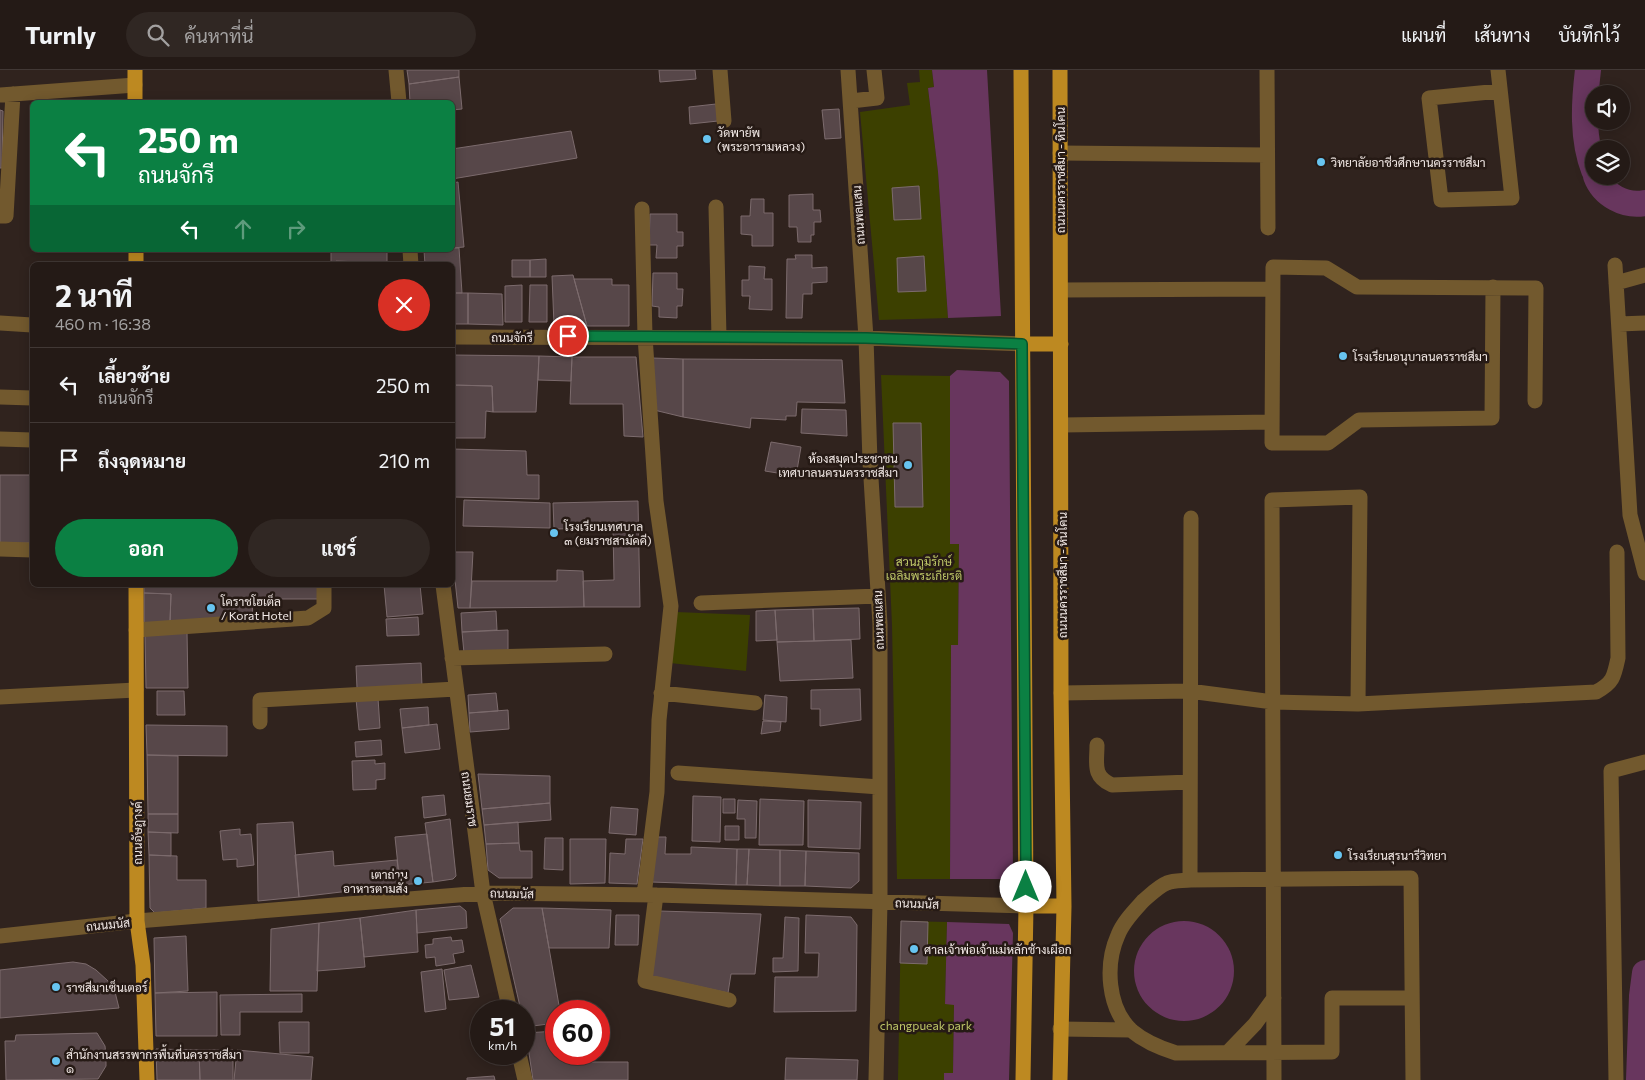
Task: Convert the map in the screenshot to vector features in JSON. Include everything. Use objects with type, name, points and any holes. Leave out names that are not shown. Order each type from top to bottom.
[{"type":"main road","points":[[1021,70],[1026,906],[1023,1080]]},
{"type":"main road","name":"ถนนนครราชสีมา - หินโคน","points":[[1060,70],[1061,693],[1064,906],[1060,1080]]},
{"type":"main road","points":[[135,77],[135,100]]},
{"type":"main road","points":[[1022,344],[1061,344]]},
{"type":"main road","name":"ถนนอัษฎางค์","points":[[136,587],[137,921],[143,965],[147,1080]]},
{"type":"main road","points":[[1026,906],[1064,906]]},
{"type":"street","points":[[396,70],[399,100]]},
{"type":"street","points":[[720,70],[724,121]]},
{"type":"street","name":"ถนนพลแสน","points":[[848,70],[866,338],[878,596],[880,902],[876,1080]]},
{"type":"street","points":[[851,101],[877,98],[874,70]]},
{"type":"street","points":[[1267,70],[1268,228]]},
{"type":"street","points":[[1498,70],[1512,198],[1441,200],[1429,98],[1500,91]]},
{"type":"street","points":[[0,216],[6,216],[6,95],[135,77]]},
{"type":"street","points":[[1060,153],[1267,154]]},
{"type":"street","points":[[716,207],[720,337]]},
{"type":"street","points":[[642,209],[645,336],[656,501],[671,606],[661,693],[645,981],[729,1000]]},
{"type":"street","points":[[1615,265],[1638,521],[1645,573]]},
{"type":"street","points":[[1493,287],[1492,418],[1359,420],[1328,443],[1272,444],[1273,267],[1326,268],[1357,287],[1493,287],[1536,288],[1535,401]]},
{"type":"street","points":[[1616,283],[1645,275]]},
{"type":"street","points":[[1061,290],[1273,289]]},
{"type":"street","points":[[0,323],[30,325]]},
{"type":"street","points":[[1619,324],[1645,323]]},
{"type":"street","name":"ถนนจักรี","points":[[455,337],[866,338],[1022,344]]},
{"type":"street","points":[[0,397],[30,398]]},
{"type":"street","points":[[1062,425],[1272,422]]},
{"type":"street","points":[[0,439],[30,440]]},
{"type":"street","points":[[1274,1080],[1272,500],[1360,497],[1358,704]]},
{"type":"street","points":[[1190,880],[1189,691],[1191,518]]},
{"type":"street","points":[[0,550],[30,550]]},
{"type":"street","points":[[1061,693],[1189,691],[1273,702],[1358,704],[1596,692],[1608,686],[1614,674],[1618,658],[1617,552]]},
{"type":"street","points":[[136,630],[308,618],[324,608],[324,587]]},
{"type":"street","name":"ถนนยมราช","points":[[443,587],[483,893],[507,1000]]},
{"type":"street","points":[[701,603],[878,596]]},
{"type":"street","points":[[452,658],[605,654]]},
{"type":"street","points":[[260,722],[260,700],[456,689]]},
{"type":"street","points":[[0,697],[136,690]]},
{"type":"street","points":[[661,693],[755,703]]},
{"type":"street","points":[[1097,745],[1098,774],[1101,780],[1112,785],[1190,782]]},
{"type":"street","points":[[1616,1080],[1611,771],[1645,762]]},
{"type":"street","points":[[678,773],[880,788]]},
{"type":"street","points":[[1412,998],[1332,998],[1332,1052],[1274,1053],[1229,1051],[1176,1053],[1153,1046],[1131,1030],[1118,1012],[1111,988],[1110,960],[1118,933],[1133,912],[1150,895],[1167,883],[1190,880],[1273,878],[1411,878],[1413,1080]]},
{"type":"street","name":"ถนนมนัส","points":[[0,936],[137,921],[483,893],[650,895],[1026,906]]},
{"type":"street","points":[[1229,1051],[1255,1024],[1274,998]]},
{"type":"street","points":[[1060,1029],[1131,1030]]},
{"type":"street","points":[[523,1065],[526,1080]]},
{"type":"green space","points":[[919,70],[932,70],[934,87],[928,88],[938,172],[948,318],[879,320],[860,112],[910,105],[907,83],[920,82]]},
{"type":"green space","name":"สวนภูมิรักษ์ เฉลิมพระเกียรติ","points":[[881,375],[950,376],[950,543],[959,544],[958,645],[951,645],[950,879],[897,879],[892,625]]},
{"type":"green space","points":[[676,612],[750,615],[746,671],[670,663]]},
{"type":"green space","name":"changpueak park","points":[[901,921],[947,922],[945,1004],[954,1004],[953,1073],[944,1073],[944,1080],[898,1080]]},
{"type":"shaded area","points":[[932,70],[987,70],[1001,316],[948,318],[938,172],[928,88],[934,87]]},
{"type":"shaded area","points":[[957,370],[1000,372],[1009,381],[1013,875],[1008,879],[950,879],[951,645],[958,645],[959,544],[950,544],[950,376]]},
{"type":"shaded area","points":[[1184,921],[1203,925],[1220,935],[1230,952],[1234,971],[1230,990],[1220,1007],[1203,1017],[1184,1021],[1165,1017],[1148,1007],[1138,990],[1134,971],[1138,952],[1148,935],[1165,925]]},
{"type":"shaded area","points":[[947,922],[1009,924],[1013,933],[1009,1080],[944,1080],[944,1073],[953,1073],[954,1005],[945,1004]]},
{"type":"building","points":[[407,70],[459,70],[459,77],[409,84]]},
{"type":"building","points":[[659,70],[695,70],[696,79],[660,82]]},
{"type":"building","points":[[459,77],[462,109],[455,110],[455,100],[410,100],[409,84]]},
{"type":"building","points":[[716,104],[718,121],[690,124],[689,107]]},
{"type":"building","points":[[839,109],[841,138],[825,139],[822,110]]},
{"type":"building","points":[[0,110],[3,111],[2,168],[0,168]]},
{"type":"building","points":[[571,131],[577,158],[455,178],[455,149]]},
{"type":"building","points":[[455,182],[458,182],[464,247],[455,248]]},
{"type":"building","points":[[919,186],[921,219],[894,220],[892,188]]},
{"type":"building","points":[[813,194],[813,210],[820,210],[821,222],[814,222],[814,235],[811,235],[811,242],[798,242],[797,227],[789,227],[789,195]]},
{"type":"building","points":[[751,199],[764,199],[764,213],[773,213],[773,246],[752,246],[752,235],[741,234],[741,216],[750,216]]},
{"type":"building","points":[[650,214],[677,214],[677,232],[683,232],[683,246],[677,246],[677,258],[656,258],[657,245],[649,245]]},
{"type":"building","points":[[455,248],[459,248],[462,293],[455,293],[455,262],[425,262],[424,252],[455,252]]},
{"type":"building","points":[[331,252],[387,252],[387,262],[331,262]]},
{"type":"building","points":[[795,255],[812,255],[812,268],[827,267],[827,282],[812,283],[812,294],[803,294],[802,318],[786,318],[787,259],[796,259]]},
{"type":"building","points":[[924,256],[926,291],[898,292],[897,258]]},
{"type":"building","points":[[546,259],[546,277],[530,277],[530,260]]},
{"type":"building","points":[[512,260],[530,260],[530,277],[512,277]]},
{"type":"building","points":[[749,266],[765,267],[764,279],[772,279],[772,310],[749,309],[750,296],[742,296],[742,280],[749,280]]},
{"type":"building","points":[[653,273],[677,273],[677,289],[683,289],[682,306],[677,306],[677,318],[659,317],[659,307],[652,306]]},
{"type":"building","points":[[573,275],[587,326],[554,325],[552,276]]},
{"type":"building","points":[[574,279],[612,279],[612,285],[629,285],[629,326],[587,326]]},
{"type":"building","points":[[522,285],[522,322],[505,322],[505,286]]},
{"type":"building","points":[[530,285],[547,285],[547,322],[529,322]]},
{"type":"building","points":[[455,293],[468,293],[468,324],[455,324]]},
{"type":"building","points":[[468,293],[502,294],[503,325],[468,324]]},
{"type":"building","points":[[455,355],[539,356],[536,412],[493,412],[492,386],[455,385]]},
{"type":"building","points":[[539,356],[572,357],[571,381],[538,380]]},
{"type":"building","points":[[572,357],[636,357],[643,437],[624,436],[623,404],[570,404]]},
{"type":"building","points":[[652,358],[683,359],[683,417],[654,410]]},
{"type":"building","points":[[683,359],[842,360],[845,403],[797,402],[796,416],[786,416],[786,420],[751,418],[750,428],[683,417]]},
{"type":"building","points":[[455,385],[492,386],[493,412],[486,411],[485,438],[455,438]]},
{"type":"building","points":[[802,409],[846,410],[847,436],[801,433]]},
{"type":"building","name":"ห้องสมุดประชาชน เทศบาลนครนครราชสีมา","points":[[893,423],[921,423],[923,507],[895,507]]},
{"type":"building","points":[[771,442],[801,447],[796,476],[765,471]]},
{"type":"building","points":[[455,449],[526,451],[527,475],[539,475],[539,499],[455,497]]},
{"type":"building","points":[[0,475],[30,475],[30,543],[0,544]]},
{"type":"building","points":[[464,500],[550,503],[550,528],[463,526]]},
{"type":"building","points":[[638,501],[640,607],[584,607],[583,581],[614,580],[613,528],[554,529],[553,503]]},
{"type":"building","points":[[455,552],[473,552],[470,608],[458,608]]},
{"type":"building","points":[[557,570],[583,571],[584,607],[470,608],[472,581],[557,581]]},
{"type":"building","name":"โคราชโฮเต็ล / Korat Hotel","points":[[144,587],[319,587],[319,599],[253,599],[252,617],[170,622],[171,594],[144,593]]},
{"type":"building","points":[[384,587],[420,587],[423,614],[387,617]]},
{"type":"building","points":[[144,593],[171,594],[170,622],[144,624]]},
{"type":"building","points":[[859,608],[860,639],[814,641],[813,609]]},
{"type":"building","points":[[813,609],[814,641],[777,642],[775,610]]},
{"type":"building","points":[[775,610],[777,640],[756,641],[756,611]]},
{"type":"building","points":[[496,611],[497,630],[462,632],[461,613]]},
{"type":"building","points":[[418,617],[419,635],[387,636],[386,619]]},
{"type":"building","points":[[508,630],[508,651],[464,653],[462,632]]},
{"type":"building","points":[[187,632],[188,688],[146,688],[145,635]]},
{"type":"building","points":[[851,640],[853,678],[780,681],[777,642]]},
{"type":"building","points":[[421,663],[422,686],[357,688],[356,666]]},
{"type":"building","points":[[860,689],[861,720],[820,726],[820,709],[811,709],[811,690]]},
{"type":"building","points":[[157,691],[184,691],[185,715],[157,715]]},
{"type":"building","points":[[496,693],[498,711],[469,713],[468,695]]},
{"type":"building","points":[[765,695],[787,697],[786,722],[763,720]]},
{"type":"building","points":[[378,698],[380,728],[359,730],[356,699]]},
{"type":"building","points":[[428,707],[429,725],[402,728],[400,709]]},
{"type":"building","points":[[508,710],[509,729],[470,732],[469,713]]},
{"type":"building","points":[[763,721],[781,722],[780,731],[761,734]]},
{"type":"building","points":[[437,724],[440,749],[405,753],[402,728]]},
{"type":"building","points":[[146,725],[227,726],[227,756],[147,755]]},
{"type":"building","points":[[381,740],[382,755],[356,757],[355,742]]},
{"type":"building","points":[[147,755],[178,756],[178,814],[148,814]]},
{"type":"building","points":[[375,760],[375,764],[385,763],[385,779],[376,780],[376,789],[353,790],[352,761]]},
{"type":"building","points":[[478,774],[550,776],[550,803],[482,809]]},
{"type":"building","points":[[444,795],[446,815],[424,818],[422,797]]},
{"type":"building","points":[[693,796],[721,797],[720,842],[692,841]]},
{"type":"building","points":[[723,799],[735,799],[735,813],[723,813]]},
{"type":"building","points":[[760,799],[804,801],[803,845],[759,845]]},
{"type":"building","points":[[738,800],[757,801],[756,838],[745,838],[745,819],[737,819]]},
{"type":"building","points":[[808,800],[861,802],[860,849],[808,847]]},
{"type":"building","points":[[550,803],[551,820],[484,825],[482,809]]},
{"type":"building","points":[[611,807],[638,809],[636,835],[609,833]]},
{"type":"building","points":[[148,814],[178,814],[178,833],[148,832]]},
{"type":"building","points":[[450,819],[456,876],[453,879],[433,882],[425,823]]},
{"type":"building","points":[[293,822],[299,897],[258,901],[257,824]]},
{"type":"building","points":[[518,822],[519,843],[486,844],[484,825]]},
{"type":"building","points":[[725,826],[739,826],[739,840],[725,840]]},
{"type":"building","points":[[240,829],[240,835],[251,834],[254,865],[237,867],[237,859],[223,860],[220,831]]},
{"type":"building","points":[[148,832],[171,833],[171,856],[149,855]]},
{"type":"building","points":[[427,834],[433,882],[400,885],[395,837]]},
{"type":"building","points":[[656,837],[666,837],[665,854],[691,854],[691,847],[737,849],[736,885],[651,882]]},
{"type":"building","points":[[545,838],[563,838],[563,870],[544,869]]},
{"type":"building","points":[[570,839],[606,839],[605,883],[570,884]]},
{"type":"building","points":[[626,839],[643,839],[637,884],[609,883],[610,853],[625,854]]},
{"type":"building","points":[[519,843],[520,851],[532,851],[532,878],[499,878],[488,870],[486,844]]},
{"type":"building","points":[[737,849],[749,849],[747,885],[736,885]]},
{"type":"building","points":[[749,849],[780,850],[780,886],[747,885]]},
{"type":"building","points":[[780,850],[806,851],[805,886],[780,886]]},
{"type":"building","points":[[333,851],[334,866],[397,860],[400,885],[299,897],[295,855]]},
{"type":"building","points":[[806,851],[859,853],[859,881],[851,888],[805,886]]},
{"type":"building","points":[[149,855],[177,856],[177,880],[206,880],[206,908],[155,913],[150,908]]},
{"type":"building","points":[[460,906],[466,911],[467,928],[417,933],[416,910]]},
{"type":"building","points":[[513,908],[542,908],[558,1000],[545,1000],[545,1024],[535,1026],[535,1000],[518,1000],[500,919]]},
{"type":"building","points":[[542,908],[611,910],[609,948],[549,948]]},
{"type":"building","points":[[416,910],[418,952],[364,957],[360,918]]},
{"type":"building","points":[[659,911],[761,914],[755,974],[731,974],[728,993],[651,976]]},
{"type":"building","points":[[616,915],[639,915],[638,945],[615,945]]},
{"type":"building","points":[[806,915],[851,917],[857,925],[856,1011],[774,1012],[775,977],[818,977],[819,953],[805,953]]},
{"type":"building","points":[[785,917],[799,918],[798,971],[773,972],[773,958],[783,958]]},
{"type":"building","points":[[360,918],[365,967],[317,971],[319,923]]},
{"type":"building","name":"ศาลเจ้าพ่อเจ้าแม่หลักช้างเผือก","points":[[901,921],[928,922],[927,964],[900,963]]},
{"type":"building","points":[[319,923],[317,991],[270,991],[271,929]]},
{"type":"building","points":[[186,936],[188,991],[155,993],[154,938]]},
{"type":"building","points":[[451,937],[452,941],[462,940],[464,952],[453,954],[455,963],[436,966],[435,957],[426,958],[425,945],[433,944],[433,939]]},
{"type":"building","name":"ราชสีมาเซ็นเตอร์","points":[[73,962],[86,964],[108,981],[115,992],[119,1008],[0,1018],[0,970]]},
{"type":"building","points":[[471,965],[479,997],[449,1000],[444,970]]},
{"type":"building","points":[[442,969],[446,1009],[425,1012],[421,972]]},
{"type":"building","points":[[217,992],[217,1036],[156,1036],[155,993]]},
{"type":"building","points":[[302,994],[302,1012],[240,1012],[240,1035],[221,1035],[220,995]]},
{"type":"building","points":[[279,1022],[309,1022],[309,1053],[280,1053]]},
{"type":"building","points":[[535,1032],[545,1032],[545,1065],[610,1065],[610,1062],[628,1062],[628,1080],[533,1080],[531,1065],[535,1065]]},
{"type":"building","name":"สำนักงานสรรพากรพื้นที่นครราชสีมา ๑","points":[[97,1033],[105,1046],[106,1056],[106,1066],[98,1079],[6,1080],[5,1041],[15,1041],[16,1035]]},
{"type":"building","points":[[156,1049],[199,1050],[200,1080],[157,1080]]},
{"type":"building","points":[[199,1050],[233,1050],[233,1080],[200,1080]]},
{"type":"building","points":[[237,1050],[313,1057],[311,1080],[234,1080]]},
{"type":"building","points":[[786,1058],[858,1060],[857,1080],[785,1080]]},
{"type":"building","points":[[494,1076],[495,1080],[467,1080],[467,1078]]},
{"type":"waterway","points":[[1587,140],[1585,121],[1588,70]]},
{"type":"waterway","points":[[1601,185],[1609,194],[1623,201],[1637,204],[1645,203]]},
{"type":"waterway","points":[[1639,1080],[1642,996],[1645,973]]},
{"type":"place","name":"วัดพายัพ (พระอารามหลวง)","points":[[707,139]]},
{"type":"place","name":"วิทยาลัยอาชีวศึกษานครราชสีมา","points":[[1321,162]]},
{"type":"place","name":"โรงเรียนอนุบาลนครราชสีมา","points":[[1343,356]]},
{"type":"place","name":"ห้องสมุดประชาชน เทศบาลนครนครราชสีมา","points":[[908,465]]},
{"type":"place","name":"โรงเรียนเทศบาล ๓ (ยมราชสามัคคี)","points":[[554,533]]},
{"type":"place","name":"โคราชโฮเต็ล / Korat Hotel","points":[[211,608]]},
{"type":"place","name":"โรงเรียนสุรนารีวิทยา","points":[[1338,855]]},
{"type":"place","name":"เตาถ่าน อาหารตามสั่ง","points":[[418,881]]},
{"type":"place","name":"ศาลเจ้าพ่อเจ้าแม่หลักช้างเผือก","points":[[914,949]]},
{"type":"place","name":"ราชสีมาเซ็นเตอร์","points":[[56,987]]},
{"type":"place","name":"สำนักงานสรรพากรพื้นที่นครราชสีมา ๑","points":[[56,1061]]},
{"type":"route","points":[[568,336],[866,338],[1022,344],[1026,887]]}]
